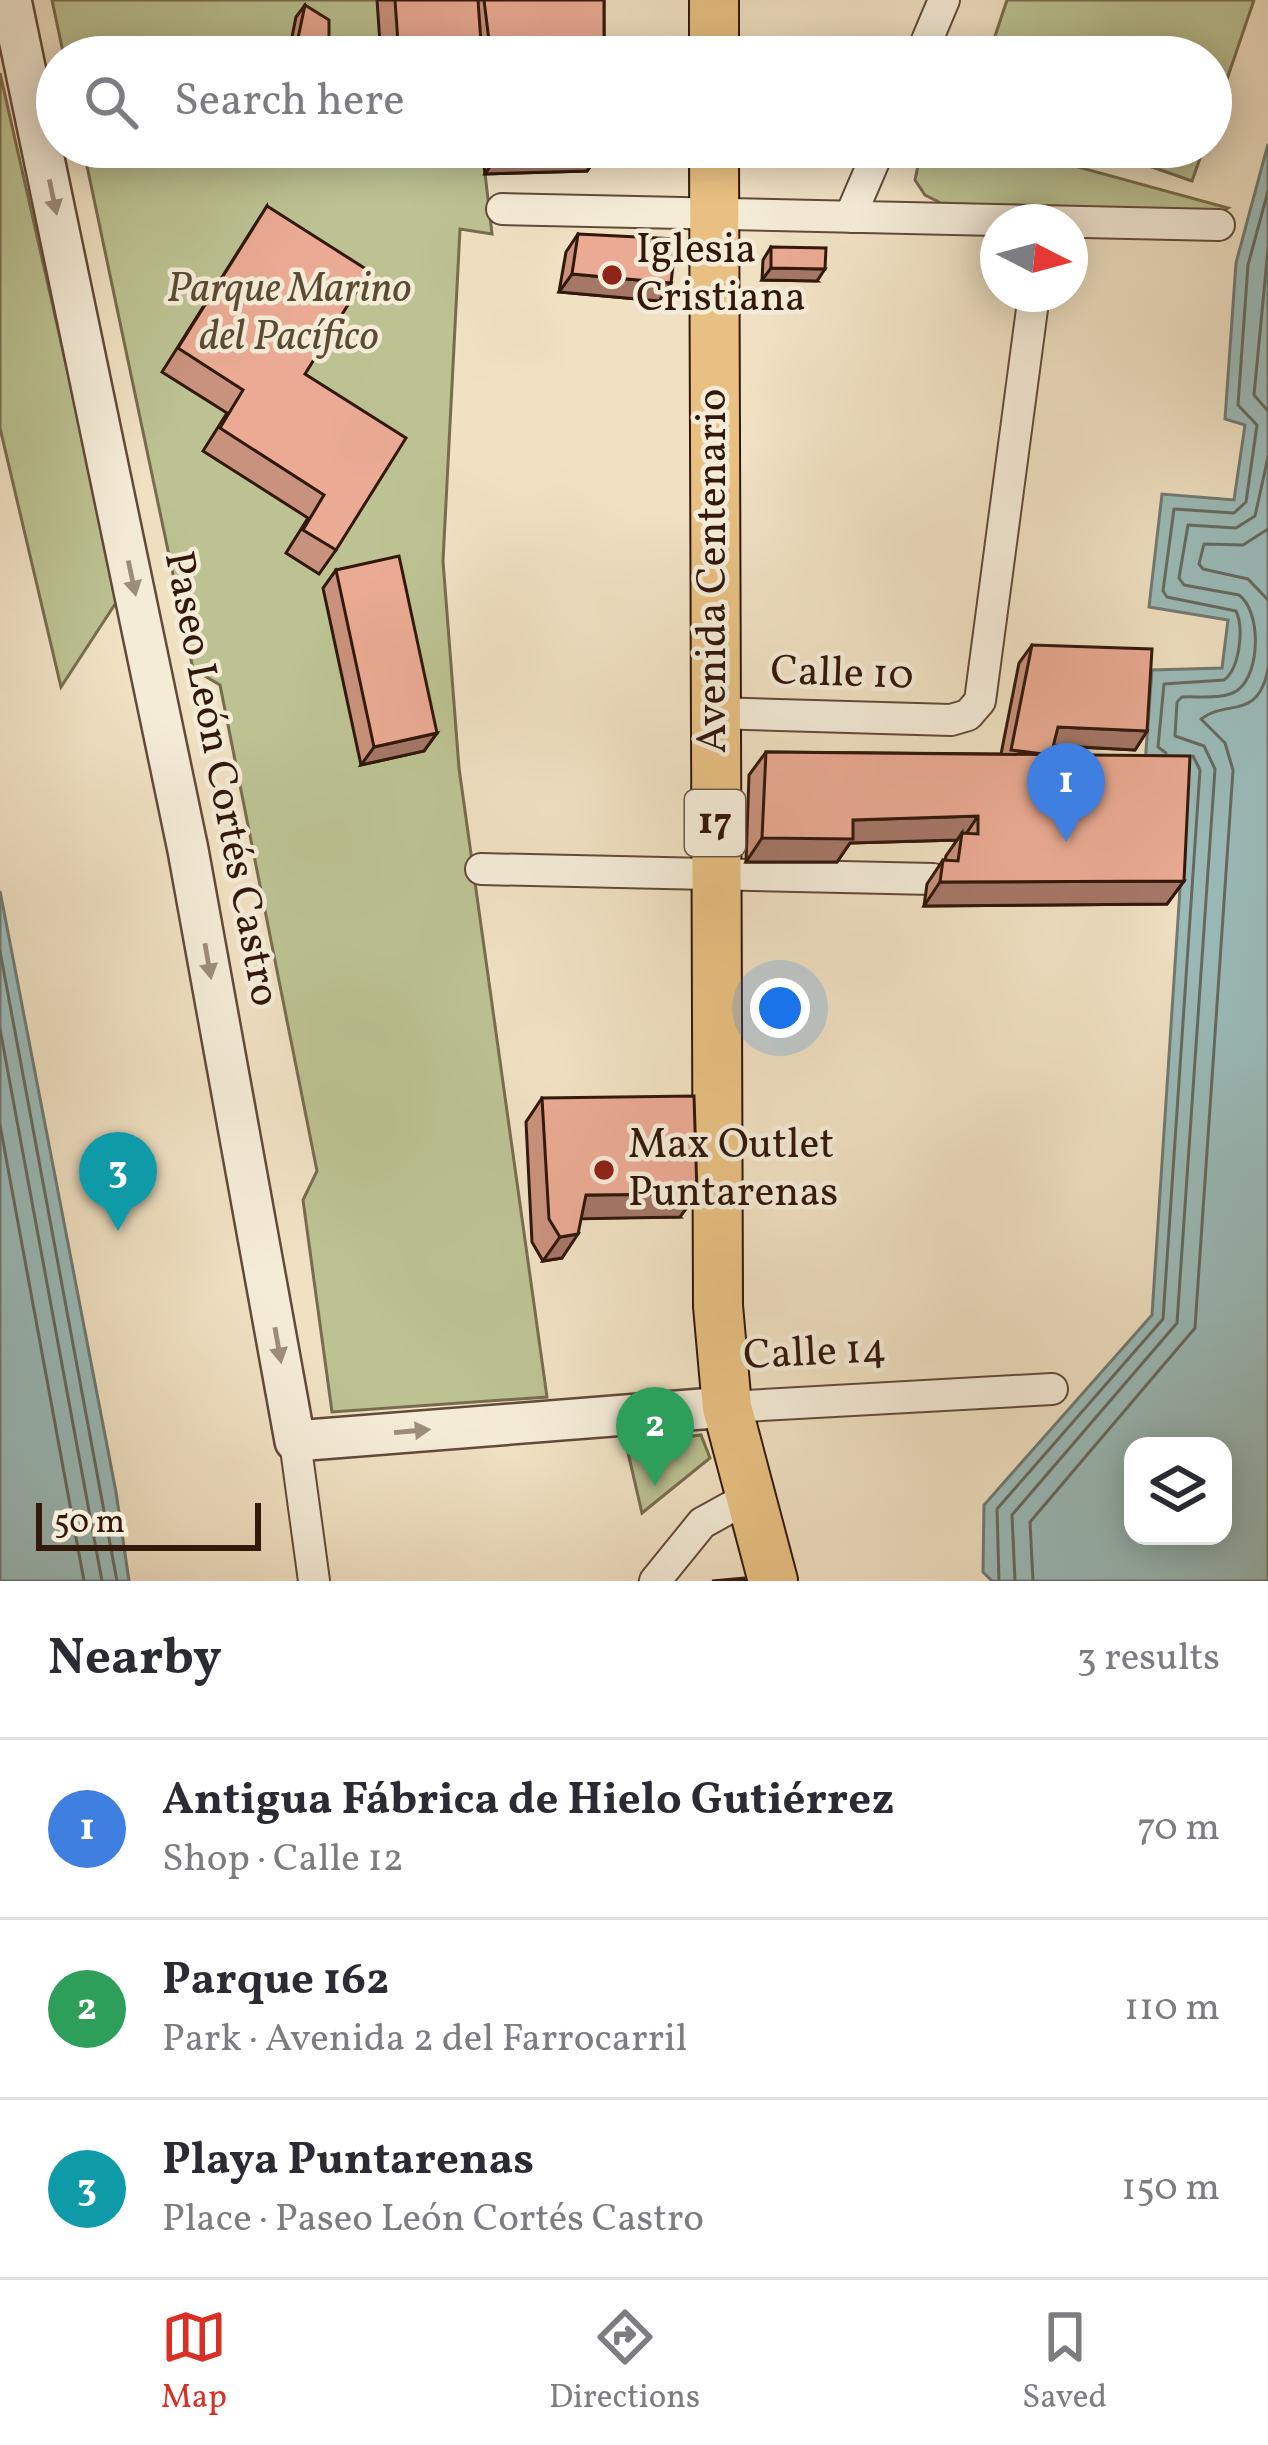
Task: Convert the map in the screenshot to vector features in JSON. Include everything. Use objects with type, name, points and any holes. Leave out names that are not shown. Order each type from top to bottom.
[{"type":"main road","points":[[714,0],[714,36]]},
{"type":"main road","name":"Avenida Centenario","points":[[714,168],[718,1306],[727,1406],[751,1496]]},
{"type":"main road","name":"17","points":[[751,1496],[773,1581]]},
{"type":"street","name":"Paseo León Cortés Castro","points":[[11,0],[36,120]]},
{"type":"street","points":[[929,36],[944,0]]},
{"type":"street","name":"Paseo León Cortés Castro","points":[[46,168],[188,850],[295,1441],[314,1581]]},
{"type":"street","points":[[850,217],[871,168]]},
{"type":"street","points":[[502,209],[980,220]]},
{"type":"street","points":[[1088,222],[1219,225]]},
{"type":"street","name":"Calle 10","points":[[714,713],[951,720],[968,715],[980,700],[1032,312]]},
{"type":"street","points":[[481,869],[933,878]]},
{"type":"street","name":"Calle 14","points":[[295,1441],[727,1406],[1052,1389]]},
{"type":"street","points":[[655,1581],[702,1523],[751,1496]]},
{"type":"green space","points":[[52,0],[465,0],[469,36],[60,36]]},
{"type":"green space","points":[[1007,0],[1254,0],[1232,64],[1232,36],[995,36]]},
{"type":"green space","points":[[0,73],[119,598],[61,687],[0,428]]},
{"type":"green space","name":"Parque Marino del Pacífico","points":[[87,168],[484,168],[492,234],[460,229],[443,561],[459,768],[547,1397],[332,1412],[303,1200],[317,1171],[220,685],[193,669]]},
{"type":"green space","points":[[918,168],[1082,168],[1228,208],[1212,217],[1088,211],[1088,204],[941,203],[925,195],[915,180]]},
{"type":"green space","points":[[1155,168],[1197,168],[1192,181]]},
{"type":"green space","points":[[701,1435],[710,1458],[642,1513],[626,1444]]},
{"type":"water","points":[[1268,144],[1268,1581],[992,1581],[983,1572],[984,1505],[1152,1315],[1188,767],[1145,764],[1152,670],[1222,668],[1228,620],[1149,607],[1162,494],[1234,500],[1245,425],[1225,419],[1236,263]]},
{"type":"water","points":[[0,891],[116,1492],[129,1581],[0,1581]]},
{"type":"building","points":[[395,0],[478,0],[481,36],[398,36]]},
{"type":"building","points":[[484,0],[604,0],[604,36],[488,36]]},
{"type":"building","points":[[305,5],[329,20],[329,36],[298,36]]},
{"type":"building","points":[[267,206],[369,271],[305,374],[406,438],[336,550],[303,530],[324,495],[220,428],[243,390],[178,348]]},
{"type":"building","points":[[578,234],[676,239],[671,283],[572,274]]},
{"type":"building","points":[[771,247],[826,248],[825,269],[771,268]]},
{"type":"building","points":[[399,556],[437,733],[374,747],[336,570]]},
{"type":"building","points":[[1032,645],[1152,649],[1147,731],[1058,727],[1051,755],[1011,750]]},
{"type":"building","points":[[766,752],[1190,756],[1184,881],[940,882],[943,860],[958,861],[962,833],[978,834],[978,816],[853,820],[853,839],[762,838]]},
{"type":"building","name":"Max Outlet Puntarenas","points":[[694,1096],[697,1194],[586,1195],[578,1234],[560,1237],[549,1219],[542,1098]]},
{"type":"place","name":"Iglesia Cristiana","points":[[612,275]]},
{"type":"place","name":"Antigua Fábrica de Hielo Gutiérrez","points":[[1066,842]]},
{"type":"place","name":"Max Outlet Puntarenas","points":[[604,1170]]},
{"type":"place","name":"Playa Puntarenas","points":[[118,1231]]},
{"type":"place","name":"Parque 162","points":[[655,1486]]}]
